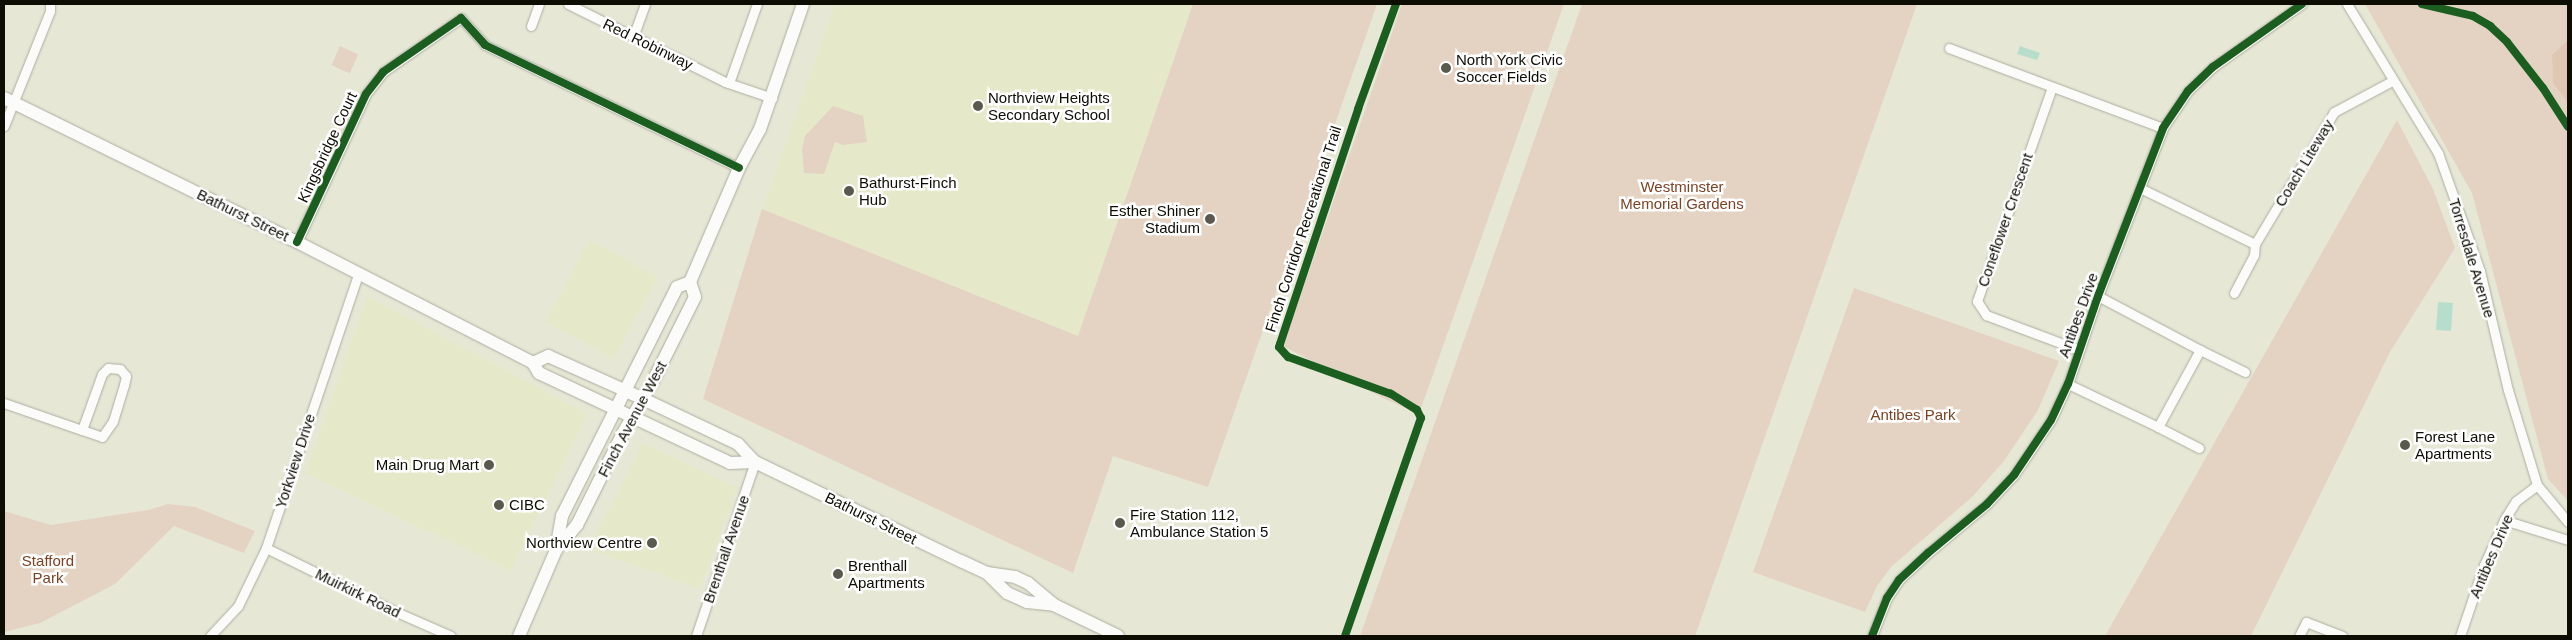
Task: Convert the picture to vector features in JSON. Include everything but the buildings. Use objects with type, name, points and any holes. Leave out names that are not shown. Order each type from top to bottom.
[{"type":"main road","name":"Finch Avenue West","points":[[556,550],[577,525],[696,297],[690,282],[739,168],[760,129],[803,4]]},
{"type":"main road","name":"Bathurst Street","points":[[8,100],[298,242],[533,362],[539,373],[615,410],[730,463],[755,462]]},
{"type":"main road","name":"Finch Avenue West","points":[[519,636],[556,550],[562,516],[677,287],[690,282]]},
{"type":"main road","name":"Bathurst Street","points":[[533,362],[548,356],[624,390],[738,444],[755,462],[987,573],[1022,580],[1054,605],[1118,636]]},
{"type":"main road","name":"Bathurst Street","points":[[987,573],[1007,593],[1026,602],[1054,605]]},
{"type":"street","points":[[4,126],[8,100],[50,11],[50,4]]},
{"type":"street","points":[[531,26],[539,4]]},
{"type":"street","name":"Red Robinway","points":[[568,4],[729,83],[772,98]]},
{"type":"street","points":[[633,37],[645,4]]},
{"type":"street","points":[[729,83],[757,4]]},
{"type":"street","name":"Antibes Drive","points":[[1872,636],[1887,598],[1899,580],[1987,504],[2014,475],[2046,427],[2068,384],[2098,296],[2162,128],[2188,91],[2213,67],[2302,4]]},
{"type":"street","name":"Torresdale Avenue","points":[[2347,4],[2392,81],[2438,153],[2480,271],[2508,390],[2537,485],[2568,522]]},
{"type":"street","name":"Kingsbridge Court","points":[[298,242],[366,94],[383,72],[461,18],[485,45],[739,168]]},
{"type":"street","points":[[1948,48],[2162,128]]},
{"type":"street","name":"Coach Liteway","points":[[2234,293],[2254,255],[2255,244],[2334,112],[2392,81]]},
{"type":"street","name":"Coneflower Crescent","points":[[2052,87],[1977,301],[1986,315],[2079,350]]},
{"type":"street","points":[[2140,188],[2255,244]]},
{"type":"street","name":"Yorkview Drive","points":[[210,636],[238,606],[266,548],[358,274]]},
{"type":"street","points":[[2098,296],[2245,372]]},
{"type":"street","points":[[2158,427],[2200,350]]},
{"type":"street","points":[[4,403],[102,437],[113,421],[126,376],[120,369],[108,368],[102,374],[82,430]]},
{"type":"street","points":[[2068,384],[2199,448]]},
{"type":"street","name":"Brenthall Avenue","points":[[696,636],[755,462]]},
{"type":"street","name":"Antibes Drive","points":[[2460,636],[2484,565],[2504,520],[2516,501],[2537,485]]},
{"type":"street","points":[[2504,520],[2568,540]]},
{"type":"street","name":"Muirkirk Road","points":[[266,548],[394,611],[452,636]]},
{"type":"street","points":[[2299,636],[2306,622],[2342,636]]},
{"type":"shaded area","name":"Northview Heights Secondary School","points":[[835,4],[1193,4],[1078,336],[762,209]]},
{"type":"shaded area","points":[[2568,40],[2568,103],[2553,83],[2552,55]]},
{"type":"shaded area","points":[[2020,46],[2040,53],[2037,60],[2017,54]]},
{"type":"shaded area","points":[[589,240],[658,277],[614,359],[545,322]]},
{"type":"shaded area","points":[[367,296],[588,414],[511,571],[305,473]]},
{"type":"shaded area","points":[[2438,302],[2453,303],[2451,331],[2436,330]]},
{"type":"shaded area","name":"Northview Centre","points":[[643,443],[737,487],[700,589],[588,549]]},
{"type":"green space","points":[[1193,4],[1377,4],[1208,487],[1113,456],[1073,573],[703,399],[762,209],[1078,336]]},
{"type":"green space","points":[[1402,4],[1564,4],[1419,414],[1385,399],[1283,346]]},
{"type":"green space","name":"Westminster Memorial Gardens","points":[[1582,4],[1917,4],[1695,636],[1360,636]]},
{"type":"green space","points":[[2365,4],[2568,4],[2568,501],[2548,479],[2472,193]]},
{"type":"green space","points":[[340,46],[358,54],[350,73],[331,65]]},
{"type":"green space","points":[[833,106],[863,116],[867,142],[843,145],[835,142],[824,174],[804,173],[802,149],[805,136]]},
{"type":"green space","points":[[2397,120],[2433,189],[2455,248],[2390,352],[2251,636],[2105,636]]},
{"type":"green space","name":"Antibes Park","points":[[1854,288],[2059,361],[2038,410],[2004,461],[1972,497],[1892,566],[1877,586],[1865,612],[1753,572]]},
{"type":"green space","name":"Stafford Park","points":[[168,504],[195,507],[255,531],[244,553],[174,526],[115,584],[40,623],[4,632],[4,511],[51,525],[148,510]]},
{"type":"cycle path","name":"Finch Corridor Recreational Trail","points":[[1345,636],[1421,418],[1417,410],[1391,394],[1288,357],[1279,347],[1358,109],[1396,4]]},
{"type":"cycle path","points":[[1872,636],[1887,598],[1899,580],[1987,504],[2014,475],[2051,420],[2068,384],[2098,296],[2163,128],[2188,91],[2213,67],[2302,4]]},
{"type":"cycle path","points":[[2422,4],[2473,16],[2490,26],[2507,42],[2543,88],[2568,127]]},
{"type":"cycle path","points":[[297,242],[366,94],[383,72],[461,18],[485,45],[739,168]]},
{"type":"place","name":"North York Civic Soccer Fields","points":[[1446,68]]},
{"type":"place","name":"Northview Heights Secondary School","points":[[978,106]]},
{"type":"place","name":"Bathurst-Finch Hub","points":[[849,191]]},
{"type":"place","name":"Esther Shiner Stadium","points":[[1210,219]]},
{"type":"place","name":"Forest Lane Apartments","points":[[2405,445]]},
{"type":"place","name":"Main Drug Mart","points":[[489,465]]},
{"type":"place","name":"CIBC","points":[[499,505]]},
{"type":"place","name":"Fire Station 112, Ambulance Station 5","points":[[1120,523]]},
{"type":"place","name":"Northview Centre","points":[[652,543]]},
{"type":"place","name":"Brenthall Apartments","points":[[838,574]]}]
